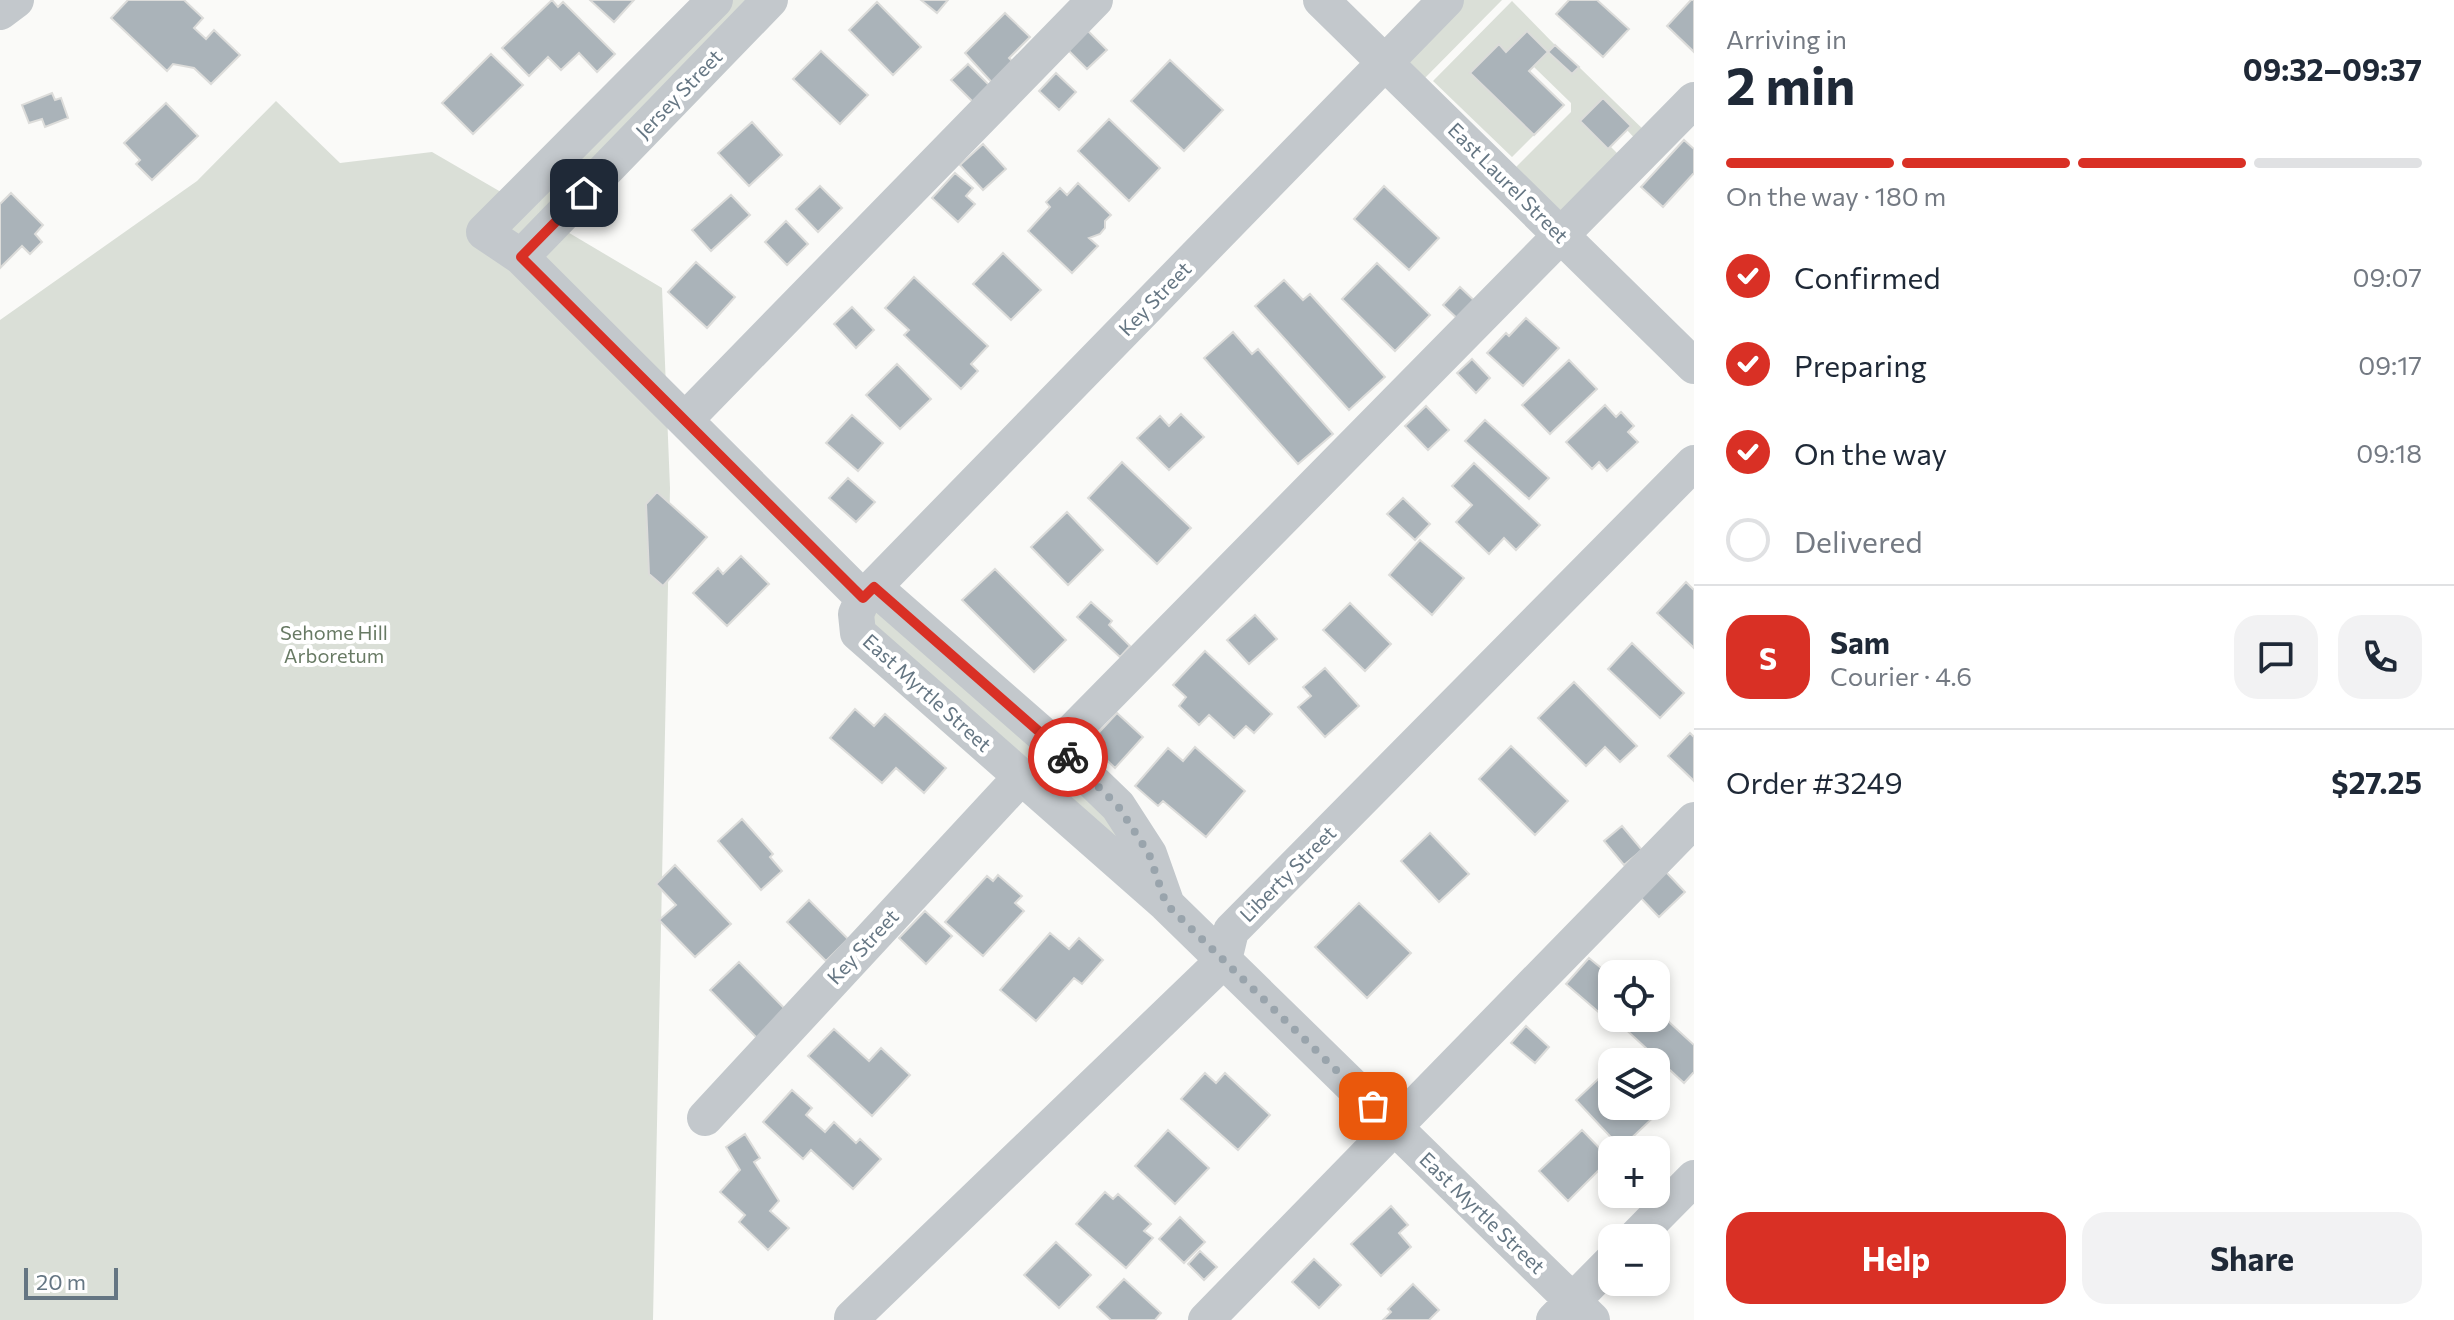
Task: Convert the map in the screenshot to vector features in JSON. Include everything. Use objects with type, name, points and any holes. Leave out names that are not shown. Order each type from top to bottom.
[{"type":"street","points":[[0,12],[16,0]]},
{"type":"street","name":"Jersey Street","points":[[484,232],[715,0]]},
{"type":"street","name":"Jersey Street","points":[[521,257],[770,0]]},
{"type":"street","points":[[685,420],[1095,0]]},
{"type":"street","name":"East Laurel Street","points":[[1321,0],[1694,366]]},
{"type":"street","name":"Key Street","points":[[869,593],[1446,0]]},
{"type":"street","points":[[1057,747],[1694,100]]},
{"type":"street","name":"East Myrtle Street","points":[[484,232],[521,257],[685,420],[869,593],[1057,747],[1118,806],[1149,854],[1166,904]]},
{"type":"street","name":"Liberty Street","points":[[852,1318],[1224,960],[1231,931],[1694,463]]},
{"type":"street","name":"East Myrtle Street","points":[[869,593],[856,614],[858,633],[1166,904],[1394,1127],[1573,1314]]},
{"type":"street","name":"Key Street","points":[[705,1118],[1022,776]]},
{"type":"street","points":[[1206,1320],[1694,820]]},
{"type":"street","points":[[1649,1224],[1694,1178]]},
{"type":"street","points":[[1573,1314],[1598,1280]]},
{"type":"green space","name":"Sehome Hill Arboretum","points":[[727,0],[760,0],[544,218],[662,288],[670,488],[653,1320],[0,1320],[0,320],[197,181],[276,101],[340,163],[432,152],[525,206]]},
{"type":"green space","points":[[1461,0],[1502,0],[1420,83],[1407,62]]},
{"type":"green space","points":[[1512,1],[1555,45],[1549,52],[1571,74],[1579,67],[1649,135],[1640,144],[1627,130],[1608,149],[1611,147],[1624,160],[1566,215],[1514,169],[1571,112],[1571,103],[1534,67],[1548,51],[1527,31],[1506,52],[1498,45],[1471,72],[1534,135],[1512,157],[1433,81]]},
{"type":"green space","points":[[867,603],[1092,790],[1132,860],[870,632]]},
{"type":"building","points":[[128,0],[184,0],[203,18],[194,28],[206,39],[214,30],[240,55],[211,84],[194,68],[173,64],[167,71],[111,18]]},
{"type":"building","points":[[552,0],[558,7],[563,2],[615,54],[597,72],[579,53],[561,70],[548,57],[529,76],[502,48]]},
{"type":"building","points":[[590,0],[634,0],[614,22]]},
{"type":"building","points":[[921,0],[948,0],[937,13]]},
{"type":"building","points":[[1569,0],[1597,0],[1629,29],[1603,57],[1556,14]]},
{"type":"building","points":[[1694,0],[1694,52],[1667,26]]},
{"type":"building","points":[[877,2],[921,47],[893,75],[849,30]]},
{"type":"building","points":[[1005,13],[1030,37],[1009,58],[1017,66],[996,87],[965,53]]},
{"type":"building","points":[[1087,30],[1107,50],[1087,69],[1068,50]]},
{"type":"building","points":[[1527,31],[1548,52],[1529,71],[1564,105],[1534,135],[1470,73],[1499,44],[1506,52]]},
{"type":"building","points":[[1555,45],[1579,67],[1572,74],[1548,52]]},
{"type":"building","points":[[821,51],[868,95],[840,124],[793,79]]},
{"type":"building","points":[[491,54],[523,85],[473,134],[442,103]]},
{"type":"building","points":[[1170,60],[1223,110],[1184,151],[1131,101]]},
{"type":"building","points":[[968,64],[994,90],[978,107],[951,80]]},
{"type":"building","points":[[1056,73],[1076,92],[1059,110],[1039,91]]},
{"type":"building","points":[[52,93],[55,100],[61,98],[68,118],[45,127],[42,119],[29,123],[22,105]]},
{"type":"building","points":[[1603,98],[1631,126],[1608,149],[1580,121]]},
{"type":"building","points":[[166,103],[198,136],[152,180],[136,164],[140,160],[124,143]]},
{"type":"building","points":[[1109,119],[1160,168],[1129,201],[1078,151]]},
{"type":"building","points":[[752,122],[782,155],[749,186],[718,153]]},
{"type":"building","points":[[1684,140],[1694,149],[1694,173],[1663,207],[1641,187]]},
{"type":"building","points":[[983,144],[1006,169],[983,190],[960,165]]},
{"type":"building","points":[[955,173],[973,188],[966,196],[975,204],[958,222],[932,198]]},
{"type":"building","points":[[1078,183],[1111,215],[1100,234],[1089,238],[1098,246],[1072,273],[1028,231],[1050,207],[1046,202],[1060,188],[1067,195]]},
{"type":"building","points":[[820,186],[842,208],[818,232],[796,209]]},
{"type":"building","points":[[1384,186],[1439,238],[1409,270],[1354,219]]},
{"type":"building","points":[[11,193],[43,225],[35,234],[42,242],[30,254],[22,246],[0,268],[0,204]]},
{"type":"building","points":[[731,195],[750,215],[711,251],[692,230]]},
{"type":"building","points":[[786,221],[808,244],[787,265],[765,242]]},
{"type":"building","points":[[1003,253],[1041,290],[1011,320],[973,284]]},
{"type":"building","points":[[696,262],[735,297],[707,328],[668,292]]},
{"type":"building","points":[[1377,263],[1430,315],[1395,351],[1342,299]]},
{"type":"building","points":[[914,277],[988,346],[971,364],[978,371],[961,389],[904,335],[909,330],[885,308]]},
{"type":"building","points":[[1284,280],[1303,300],[1310,294],[1385,377],[1349,410],[1255,306]]},
{"type":"building","points":[[1460,287],[1479,305],[1462,323],[1443,305]]},
{"type":"building","points":[[852,307],[874,330],[856,348],[834,324]]},
{"type":"building","points":[[1526,318],[1559,348],[1523,386],[1487,353]]},
{"type":"building","points":[[1233,332],[1252,354],[1258,349],[1333,434],[1298,464],[1204,358]]},
{"type":"building","points":[[1472,359],[1490,378],[1476,393],[1457,373]]},
{"type":"building","points":[[1569,360],[1597,389],[1550,434],[1522,405]]},
{"type":"building","points":[[897,364],[931,399],[900,429],[866,395]]},
{"type":"building","points":[[1605,405],[1616,417],[1621,412],[1634,426],[1628,432],[1638,442],[1607,471],[1599,462],[1592,469],[1566,442]]},
{"type":"building","points":[[1426,406],[1449,430],[1428,450],[1405,426]]},
{"type":"building","points":[[1181,414],[1204,437],[1169,470],[1137,438],[1160,416],[1169,426]]},
{"type":"building","points":[[852,415],[883,443],[858,471],[826,443]]},
{"type":"building","points":[[1485,420],[1549,478],[1529,499],[1465,441]]},
{"type":"building","points":[[1122,462],[1191,528],[1157,564],[1088,498]]},
{"type":"building","points":[[1474,463],[1540,525],[1516,550],[1504,538],[1489,554],[1456,522],[1472,505],[1452,486]]},
{"type":"building","points":[[848,478],[875,502],[856,522],[829,498]]},
{"type":"building","points":[[657,492],[707,537],[663,586],[649,574],[646,504]]},
{"type":"building","points":[[1403,498],[1430,524],[1415,540],[1387,514]]},
{"type":"building","points":[[1067,512],[1103,550],[1068,585],[1031,547]]},
{"type":"building","points":[[1420,540],[1464,578],[1432,615],[1389,575]]},
{"type":"building","points":[[741,556],[769,584],[727,626],[693,593],[718,568],[723,574]]},
{"type":"building","points":[[995,569],[1066,640],[1034,672],[962,600]]},
{"type":"building","points":[[1686,582],[1694,590],[1694,648],[1657,613]]},
{"type":"building","points":[[1091,602],[1112,621],[1109,625],[1130,646],[1120,657],[1077,617]]},
{"type":"building","points":[[1350,603],[1391,644],[1365,671],[1323,630]]},
{"type":"building","points":[[1255,615],[1277,639],[1249,664],[1227,640]]},
{"type":"building","points":[[1632,643],[1684,693],[1660,718],[1608,669]]},
{"type":"building","points":[[1205,651],[1272,714],[1254,733],[1246,726],[1234,738],[1209,715],[1199,725],[1179,706],[1186,697],[1173,685]]},
{"type":"building","points":[[1325,668],[1359,706],[1325,737],[1298,707],[1311,696],[1303,687]]},
{"type":"building","points":[[1574,682],[1637,746],[1620,762],[1605,747],[1586,766],[1538,718]]},
{"type":"building","points":[[855,709],[874,726],[885,714],[946,768],[924,793],[896,768],[882,783],[830,738]]},
{"type":"building","points":[[1117,713],[1143,737],[1115,768],[1089,743]]},
{"type":"building","points":[[1690,733],[1694,737],[1694,781],[1668,756]]},
{"type":"building","points":[[1511,746],[1568,801],[1535,835],[1479,779]]},
{"type":"building","points":[[1195,747],[1245,791],[1206,837],[1163,801],[1158,806],[1135,786],[1168,748],[1183,761]]},
{"type":"building","points":[[742,819],[773,854],[770,857],[782,871],[761,890],[718,841]]},
{"type":"building","points":[[1622,826],[1642,850],[1624,865],[1604,841]]},
{"type":"building","points":[[1430,833],[1469,874],[1439,902],[1401,861]]},
{"type":"building","points":[[675,865],[731,924],[695,957],[659,920],[676,905],[656,884]]},
{"type":"building","points":[[1666,872],[1685,892],[1659,917],[1640,897]]},
{"type":"building","points":[[998,875],[1022,896],[1015,903],[1024,911],[983,956],[945,922],[987,876],[993,881]]},
{"type":"building","points":[[809,900],[848,939],[826,961],[787,922]]},
{"type":"building","points":[[1359,903],[1411,953],[1367,998],[1315,947]]},
{"type":"building","points":[[925,911],[952,936],[926,964],[899,938]]},
{"type":"building","points":[[1050,933],[1069,949],[1079,938],[1103,960],[1082,984],[1074,978],[1036,1021],[1000,990]]},
{"type":"building","points":[[1589,958],[1598,965],[1598,1012],[1566,984]]},
{"type":"building","points":[[739,962],[786,1010],[757,1038],[710,990]]},
{"type":"building","points":[[1670,1023],[1694,1045],[1694,1072],[1684,1083],[1670,1070],[1670,1048],[1646,1048],[1629,1032],[1670,1032]]},
{"type":"building","points":[[1526,1026],[1549,1047],[1535,1063],[1511,1043]]},
{"type":"building","points":[[834,1029],[869,1061],[881,1048],[910,1075],[872,1116],[808,1056]]},
{"type":"building","points":[[1205,1073],[1216,1083],[1225,1073],[1270,1115],[1238,1150],[1181,1099]]},
{"type":"building","points":[[1598,1079],[1598,1120],[1651,1120],[1634,1136],[1610,1136],[1576,1100]]},
{"type":"building","points":[[792,1090],[812,1108],[806,1115],[825,1132],[834,1122],[856,1143],[860,1139],[881,1159],[853,1189],[811,1150],[803,1159],[763,1122]]},
{"type":"building","points":[[1168,1130],[1209,1168],[1175,1204],[1135,1166]]},
{"type":"building","points":[[1582,1130],[1598,1147],[1598,1171],[1568,1201],[1539,1171]]},
{"type":"building","points":[[745,1134],[760,1158],[754,1162],[779,1201],[770,1211],[789,1228],[768,1250],[739,1222],[745,1215],[720,1192],[740,1170],[726,1147]]},
{"type":"building","points":[[1105,1192],[1113,1199],[1118,1194],[1151,1224],[1144,1231],[1153,1238],[1126,1268],[1076,1224]]},
{"type":"building","points":[[1391,1206],[1408,1225],[1399,1233],[1411,1247],[1381,1276],[1351,1244]]},
{"type":"building","points":[[1180,1217],[1205,1242],[1184,1263],[1159,1239]]},
{"type":"building","points":[[1056,1242],[1091,1275],[1059,1308],[1024,1275]]},
{"type":"building","points":[[1200,1251],[1217,1267],[1204,1280],[1188,1264]]},
{"type":"building","points":[[1314,1259],[1341,1285],[1319,1308],[1292,1282]]},
{"type":"building","points":[[1124,1279],[1161,1313],[1155,1320],[1111,1320],[1097,1307]]},
{"type":"building","points":[[1413,1284],[1439,1310],[1429,1320],[1383,1320],[1391,1312],[1388,1309]]},
{"type":"way so far","points":[[1068,757],[1118,806],[1149,854],[1166,904],[1373,1106]]},
{"type":"route","points":[[584,193],[521,257],[863,598],[874,587],[1068,757]]}]
